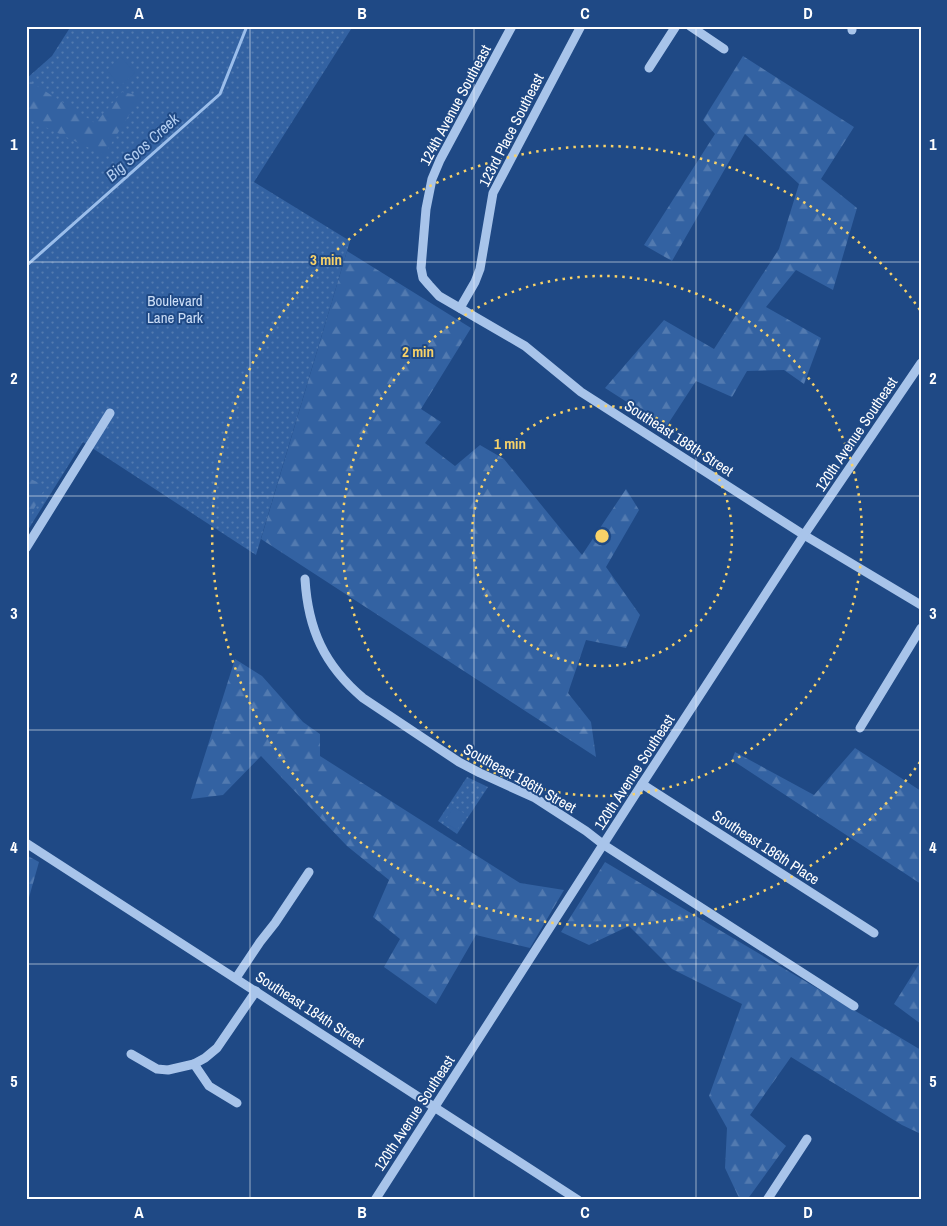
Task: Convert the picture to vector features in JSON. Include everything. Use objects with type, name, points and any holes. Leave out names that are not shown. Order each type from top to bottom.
[{"type":"street","name":"124th Avenue Southeast","points":[[428,285],[423,278],[421,268],[426,209],[432,179],[440,160],[512,26]]},
{"type":"street","name":"123rd Place Southeast","points":[[460,308],[480,269],[493,193],[581,26]]},
{"type":"street","points":[[649,68],[676,26]]},
{"type":"street","points":[[690,26],[724,49]]},
{"type":"street","name":"Southeast 188th Street","points":[[428,285],[439,296],[525,346],[581,392],[804,535],[921,605]]},
{"type":"street","name":"120th Avenue Southeast","points":[[375,1200],[804,535],[921,363]]},
{"type":"street","points":[[26,548],[110,413]]},
{"type":"street","name":"Southeast 186th Street","points":[[305,579],[306,599],[312,623],[324,653],[334,670],[348,686],[363,698],[460,762],[535,798],[604,845],[854,1006]]},
{"type":"street","points":[[860,728],[921,628]]},
{"type":"street","name":"Southeast 186th Place","points":[[642,784],[874,933]]},
{"type":"street","name":"Southeast 184th Street","points":[[26,843],[578,1200]]},
{"type":"street","points":[[236,978],[309,872]]},
{"type":"street","points":[[131,1054],[157,1069],[168,1070],[194,1064],[217,1048],[256,991]]},
{"type":"street","points":[[194,1064],[209,1086],[238,1103]]},
{"type":"street","points":[[767,1200],[807,1139]]},
{"type":"green space","name":"Boulevard Lane Park","points":[[71,26],[353,26],[254,182],[350,241],[256,555],[83,442],[26,533],[26,79],[52,56]]},
{"type":"green space","points":[[743,56],[854,127],[821,179],[857,208],[833,290],[796,270],[766,307],[821,338],[804,384],[784,370],[747,371],[732,397],[696,381],[666,427],[605,388],[664,320],[714,349],[779,249],[799,184],[745,134],[672,261],[644,245],[715,134],[703,120]]},
{"type":"green space","points":[[121,57],[135,73],[120,86],[107,70]]},
{"type":"green space","points":[[26,79],[95,123],[122,92],[141,96],[104,155],[26,118]]},
{"type":"green space","points":[[347,251],[471,328],[421,409],[441,422],[425,443],[455,466],[480,445],[504,459],[582,555],[626,489],[639,510],[606,567],[640,615],[626,648],[586,640],[568,693],[591,722],[596,757],[261,539]]},
{"type":"green space","points":[[26,477],[46,486],[26,524]]},
{"type":"green space","points":[[235,659],[262,676],[303,722],[320,734],[320,756],[520,883],[564,890],[530,948],[476,935],[436,1004],[384,967],[400,939],[373,917],[389,880],[347,846],[261,756],[223,795],[191,799]]},
{"type":"green space","points":[[855,748],[921,791],[921,884],[732,760],[735,752],[814,795]]},
{"type":"green space","points":[[467,777],[488,787],[457,834],[438,821]]},
{"type":"green space","points":[[454,807],[467,815],[457,830],[444,822]]},
{"type":"green space","points":[[26,855],[39,862],[26,908]]},
{"type":"green space","points":[[605,862],[921,1050],[921,1134],[902,1125],[791,1057],[750,1115],[786,1146],[747,1200],[740,1200],[725,1168],[727,1128],[709,1096],[742,1004],[672,969],[629,926],[589,945],[561,932]]},
{"type":"green space","points":[[921,961],[921,1024],[894,1004]]},
{"type":"waterway","name":"Big Soos Creek","points":[[26,266],[220,94],[247,26]]}]
